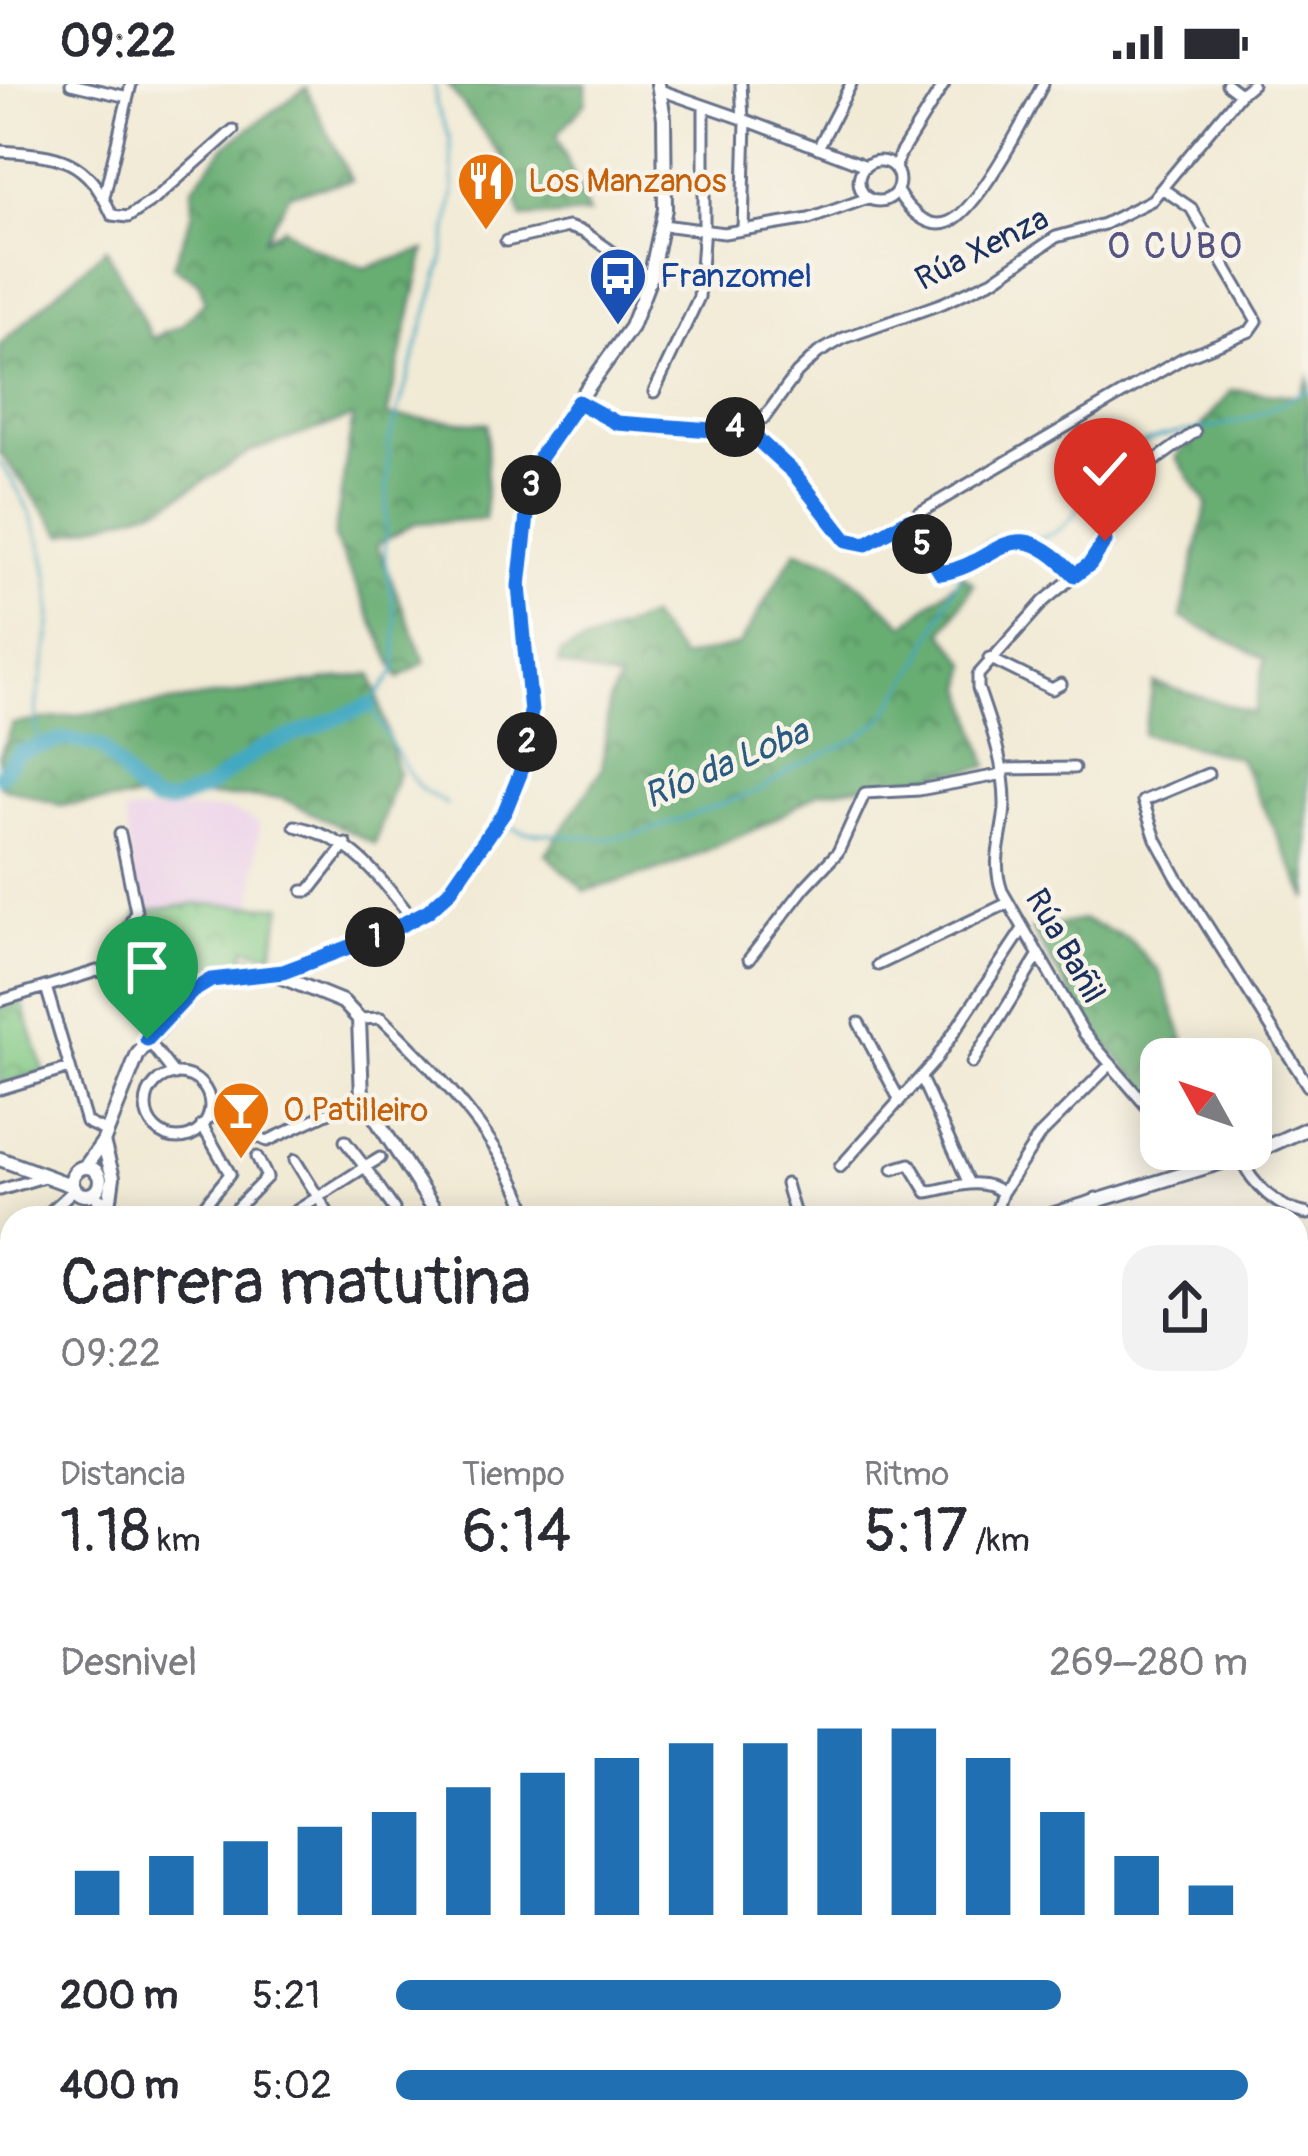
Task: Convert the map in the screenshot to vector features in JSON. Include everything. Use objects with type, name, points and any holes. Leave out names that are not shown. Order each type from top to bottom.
[{"type":"street","points":[[71,84],[128,97]]},
{"type":"street","points":[[104,197],[131,84]]},
{"type":"street","points":[[741,84],[743,230]]},
{"type":"street","points":[[818,148],[850,84]]},
{"type":"street","points":[[55,1206],[105,1139],[149,1037],[191,992],[211,980],[237,974],[274,974],[414,920],[449,892],[505,811],[520,774],[531,712],[519,586],[530,489],[540,457],[631,327],[650,278],[666,179],[659,87],[863,170],[891,165],[944,84]]},
{"type":"street","points":[[894,194],[932,223],[947,223],[958,216],[996,168],[1043,84]]},
{"type":"street","name":"Rúa Xenza","points":[[743,426],[764,418],[797,373],[844,338],[944,303],[993,280],[1056,237],[1137,208],[1163,189],[1202,144],[1233,93],[1252,84]]},
{"type":"street","points":[[654,392],[699,297],[704,106]]},
{"type":"street","points":[[745,145],[761,128]]},
{"type":"street","points":[[0,152],[71,162],[94,180],[112,215],[128,217],[233,130]]},
{"type":"street","points":[[864,194],[877,202],[894,194],[900,182],[891,165]]},
{"type":"street","points":[[863,170],[864,194]]},
{"type":"street","points":[[578,402],[617,423],[712,430],[743,426],[793,472],[846,540],[866,544],[1183,358],[1250,331],[1257,321],[1191,208],[1163,189]]},
{"type":"street","points":[[662,225],[704,232],[743,230],[809,219],[864,194]]},
{"type":"street","points":[[506,241],[568,227],[584,232],[650,278]]},
{"type":"street","points":[[1061,683],[1052,688],[989,658],[1090,564],[1105,541],[1118,500],[1131,478],[1195,432]]},
{"type":"street","points":[[908,520],[941,573],[1008,542],[1046,550],[1075,575]]},
{"type":"street","name":"Rúa Bañil","points":[[989,658],[978,675],[978,688],[1003,772],[1005,811],[994,869],[1084,1033],[1140,1098]]},
{"type":"street","points":[[749,958],[838,853],[865,793],[919,790],[1003,772],[1074,768]]},
{"type":"street","points":[[1208,774],[1143,800],[1156,839],[1176,876],[1308,1086]]},
{"type":"street","points":[[295,826],[346,844],[414,920]]},
{"type":"street","points":[[107,973],[136,911],[121,833]]},
{"type":"street","points":[[302,891],[309,891],[346,844]]},
{"type":"street","points":[[878,965],[1009,902]]},
{"type":"street","points":[[840,1167],[921,1078],[1023,929]]},
{"type":"street","points":[[972,1063],[1038,956]]},
{"type":"street","points":[[0,1001],[97,971],[107,973],[175,1075]]},
{"type":"street","points":[[274,974],[343,1002],[358,1019],[362,1097],[432,1206]]},
{"type":"street","points":[[46,987],[86,1122],[105,1139],[118,1206]]},
{"type":"street","points":[[358,1019],[381,1018],[434,1069],[520,1189],[525,1206]]},
{"type":"street","points":[[859,1023],[900,1101]]},
{"type":"street","points":[[998,1206],[1039,1136],[1112,1064]]},
{"type":"street","points":[[0,1089],[70,1068]]},
{"type":"street","points":[[175,1075],[195,1078],[210,1093],[210,1115],[182,1137],[166,1137],[147,1121],[146,1099],[158,1084],[175,1075]]},
{"type":"street","points":[[921,1078],[969,1184]]},
{"type":"street","points":[[210,1115],[267,1141],[362,1097]]},
{"type":"street","points":[[202,1125],[230,1174],[204,1206]]},
{"type":"street","points":[[1272,1143],[1308,1128]]},
{"type":"street","points":[[90,1195],[100,1178],[105,1139]]},
{"type":"street","points":[[345,1141],[392,1206]]},
{"type":"street","points":[[241,1206],[267,1177],[257,1157]]},
{"type":"street","points":[[301,1206],[380,1158]]},
{"type":"street","points":[[0,1159],[54,1176],[100,1178]]},
{"type":"street","points":[[296,1160],[324,1206]]},
{"type":"street","points":[[893,1168],[910,1164],[927,1192],[969,1184],[996,1186],[1002,1193]]},
{"type":"street","points":[[1074,1206],[1194,1170]]},
{"type":"street","points":[[1250,1170],[1279,1206]]},
{"type":"street","points":[[0,1190],[54,1176]]},
{"type":"street","points":[[54,1176],[63,1198]]},
{"type":"street","points":[[100,1178],[116,1206]]},
{"type":"street","points":[[77,1179],[90,1195],[112,1206]]},
{"type":"street","points":[[786,1184],[792,1206]]},
{"type":"street","points":[[1096,1198],[1097,1206]]},
{"type":"shaded area","points":[[230,810],[259,823],[253,904],[194,904],[138,912],[125,813]]},
{"type":"green space","points":[[447,84],[586,84],[586,102],[557,135],[589,214],[522,218],[507,163]]},
{"type":"green space","points":[[306,88],[351,180],[290,194],[263,241],[283,227],[311,247],[365,268],[425,250],[387,416],[488,424],[485,519],[416,523],[377,545],[425,662],[399,678],[334,538],[353,417],[252,451],[165,505],[63,535],[0,453],[0,345],[106,248],[152,338],[181,326],[205,301],[199,283],[173,266],[193,212],[192,188],[226,145]]},
{"type":"green space","points":[[1308,378],[1308,899],[1239,758],[1143,734],[1154,683],[1254,713],[1265,659],[1181,617],[1207,504],[1176,457],[1232,390],[1298,396]]},
{"type":"green space","points":[[796,551],[833,561],[905,625],[964,575],[974,584],[943,632],[968,664],[965,687],[988,767],[820,792],[765,825],[666,868],[585,891],[546,854],[602,769],[609,702],[619,681],[559,664],[561,652],[649,617],[682,658],[739,645]]},
{"type":"green space","points":[[372,674],[398,773],[375,844],[281,798],[189,796],[60,805],[0,786],[0,756],[12,724]]},
{"type":"green space","points":[[194,904],[282,906],[272,954],[245,948],[243,956],[258,958],[257,967],[221,967],[188,976],[188,984],[151,1023],[125,984],[116,957],[138,912]]},
{"type":"green space","points":[[1083,920],[1128,938],[1160,973],[1183,1038],[1140,1038],[1140,1082],[1092,1029],[1031,929]]},
{"type":"green space","points":[[22,1002],[44,1071],[0,1084],[0,1009]]},
{"type":"waterway","points":[[435,84],[436,104],[450,139],[454,191],[443,260],[389,442],[385,555],[396,621],[396,670],[370,705],[408,773],[421,789],[446,804]]},
{"type":"waterway","name":"Río da Loba","points":[[969,559],[991,539],[1039,538],[1061,528],[1105,472],[1139,446],[1242,420],[1308,389]]},
{"type":"waterway","points":[[0,463],[36,529],[48,576],[50,626],[37,707],[38,745]]},
{"type":"waterway","name":"Río da Loba","points":[[508,826],[523,832],[608,839],[645,832],[760,790],[793,768],[857,739],[884,717],[918,665],[961,572]]},
{"type":"waterway","name":"Río da Loba","points":[[0,776],[18,753],[65,739],[101,746],[138,791],[154,802],[170,803],[204,790],[260,749],[370,705]]},
{"type":"place","name":"Los Manzanos","points":[[486,232]]},
{"type":"place","name":"Franzomel","points":[[618,327]]},
{"type":"place","name":"O Patilleiro","points":[[241,1161]]},
{"type":"district","name":"O CUBO","points":[[1176,246]]},
{"type":"route","points":[[147,1039],[191,992],[211,980],[283,972],[414,920],[449,892],[505,811],[520,774],[531,712],[519,611],[530,489],[540,457],[578,402],[617,423],[712,430],[743,426],[793,472],[846,540],[866,544],[908,520],[941,573],[1008,542],[1046,550],[1075,575],[1090,564],[1105,541]]}]
